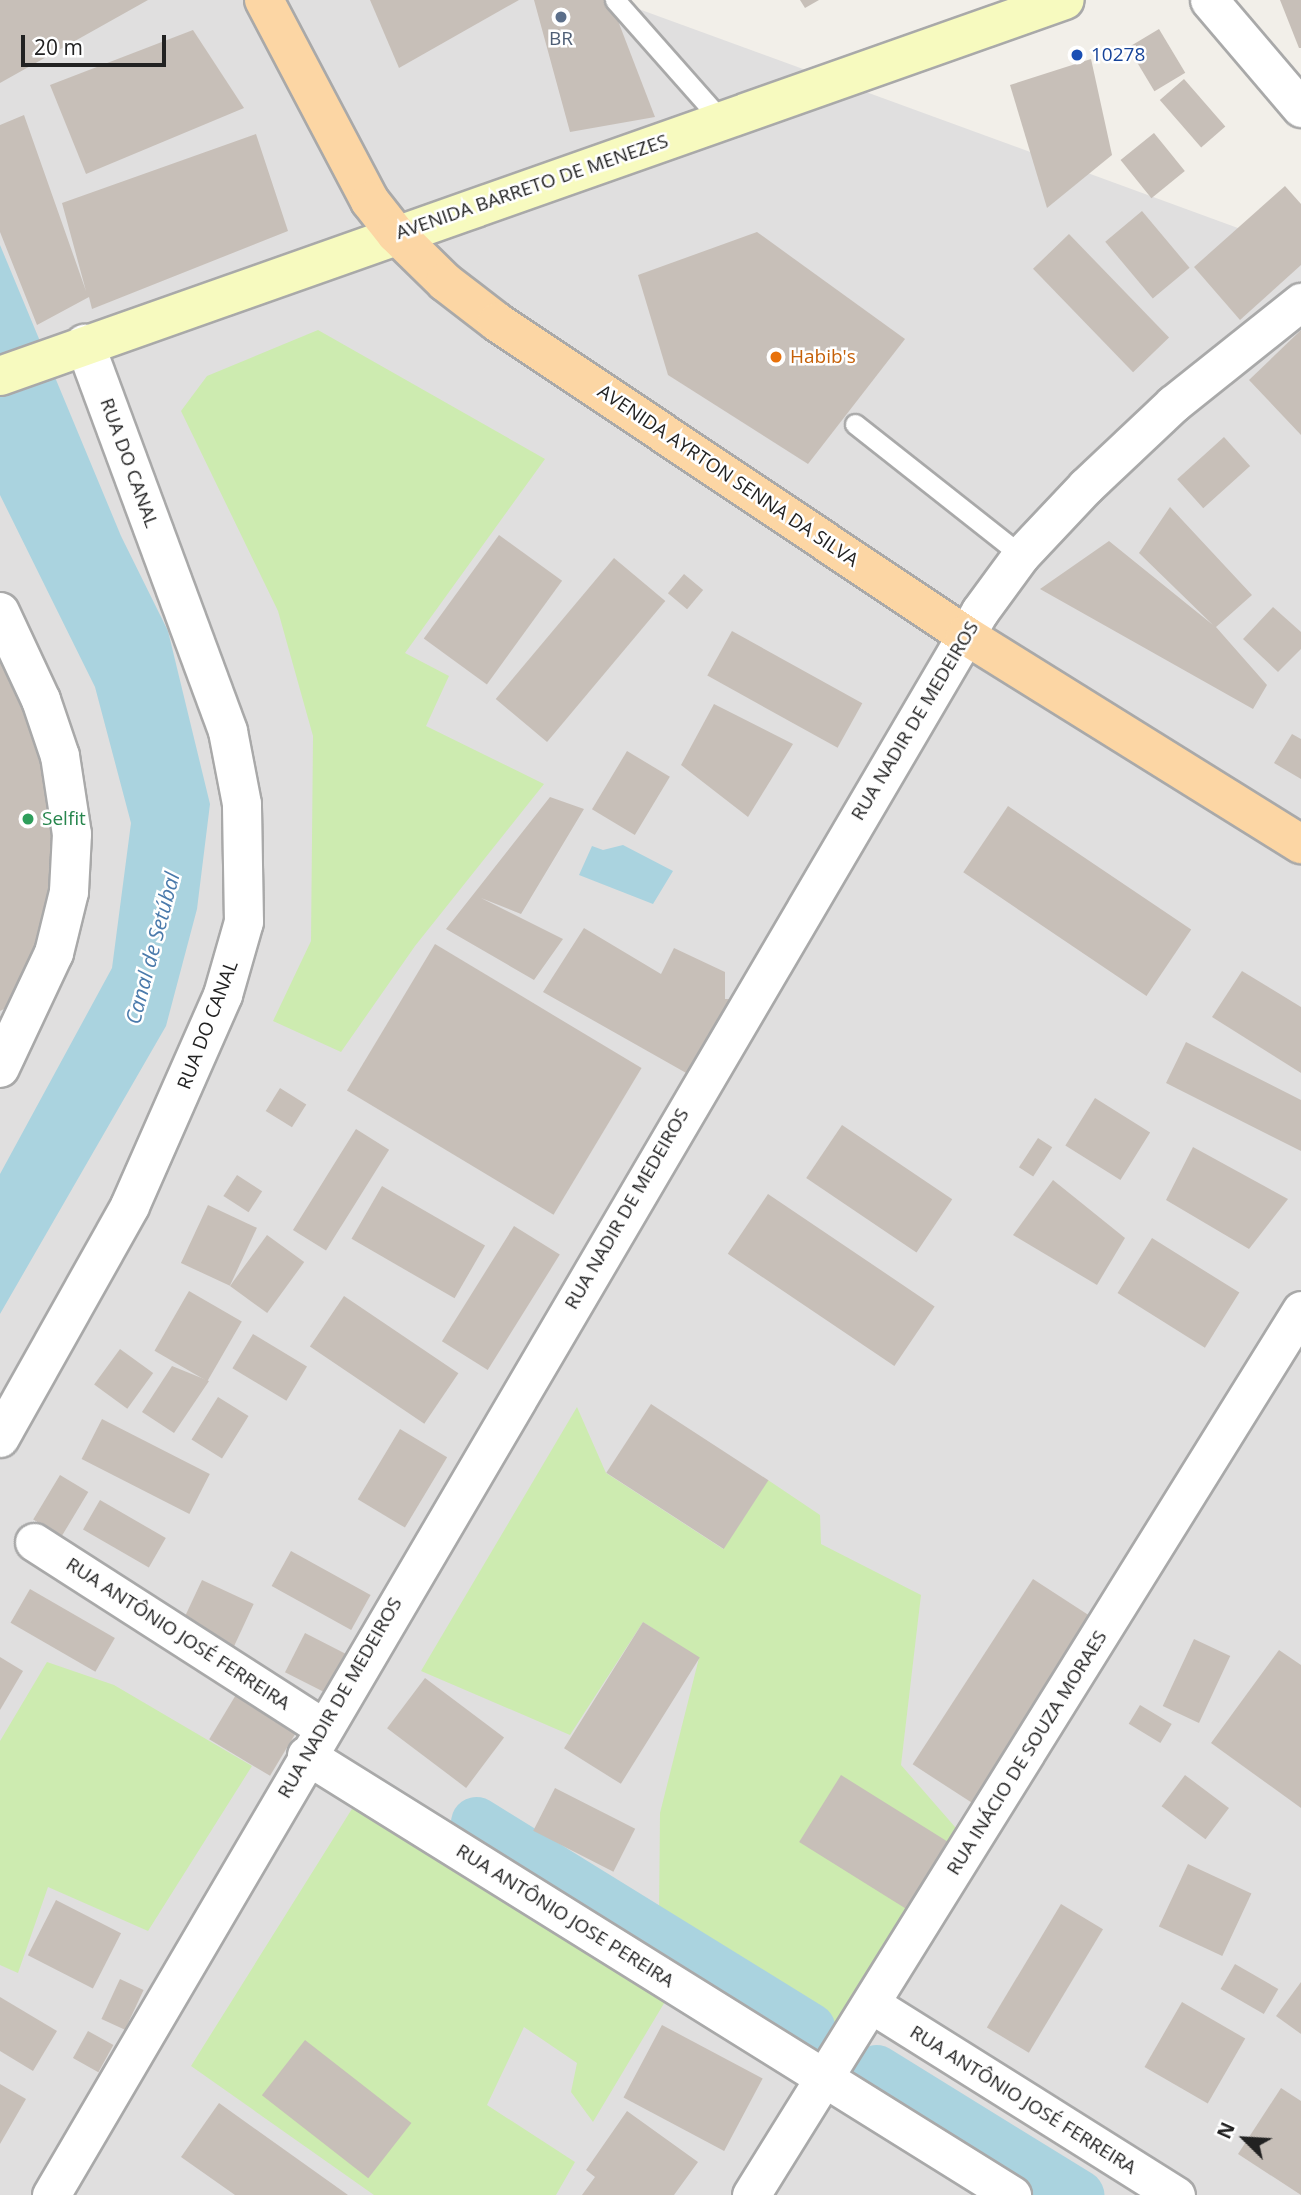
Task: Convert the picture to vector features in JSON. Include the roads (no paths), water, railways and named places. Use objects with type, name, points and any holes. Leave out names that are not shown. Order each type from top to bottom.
[{"type":"main road","name":"AVENIDA AYRTON SENNA DA SILVA","points":[[264,0],[370,201],[396,234],[497,322],[965,635],[1301,844]]},
{"type":"main road","name":"AVENIDA BARRETO DE MENEZES","points":[[0,376],[1065,0]]},
{"type":"street","points":[[1209,0],[1301,108]]},
{"type":"street","name":"RUA NADIR DE MEDEIROS","points":[[51,2195],[314,1741],[965,635],[1021,555],[1173,404],[1301,302]]},
{"type":"street","name":"RUA DO CANAL","points":[[0,1438],[130,1206],[223,995],[244,922],[242,803],[228,731],[85,344]]},
{"type":"street","points":[[0,611],[41,700],[60,756],[72,834],[69,892],[54,953],[0,1068]]},
{"type":"street","name":"RUA INÁCIO DE SOUZA MORAES","points":[[751,2195],[1301,1310]]},
{"type":"street","name":"RUA ANTÔNIO JOSÉ FERREIRA","points":[[34,1542],[314,1741]]},
{"type":"street","name":"RUA ANTÔNIO JOSE PEREIRA","points":[[314,1741],[823,2078]]},
{"type":"street","name":"RUA ANTÔNIO JOSÉ FERREIRA","points":[[871,2004],[1176,2195]]},
{"type":"street","points":[[823,2078],[1012,2195]]},
{"type":"lane","points":[[615,0],[722,121]]},
{"type":"lane","points":[[855,424],[1021,555]]},
{"type":"water","name":"Canal de Setúbal","points":[[0,245],[121,536],[168,631],[210,804],[197,909],[166,1026],[0,1314],[0,1174],[112,968],[131,823],[95,687],[0,495]]},
{"type":"water","points":[[623,845],[673,871],[653,904],[579,875],[592,846],[603,850]]},
{"type":"waterway","points":[[476,1822],[809,2028]]},
{"type":"waterway","points":[[876,2070],[1078,2195]]},
{"type":"place","name":"BR","points":[[561,17]]},
{"type":"place","name":"10278","points":[[1077,55]]},
{"type":"place","name":"Habib's","points":[[776,357]]},
{"type":"place","name":"Selfit","points":[[28,819]]}]
